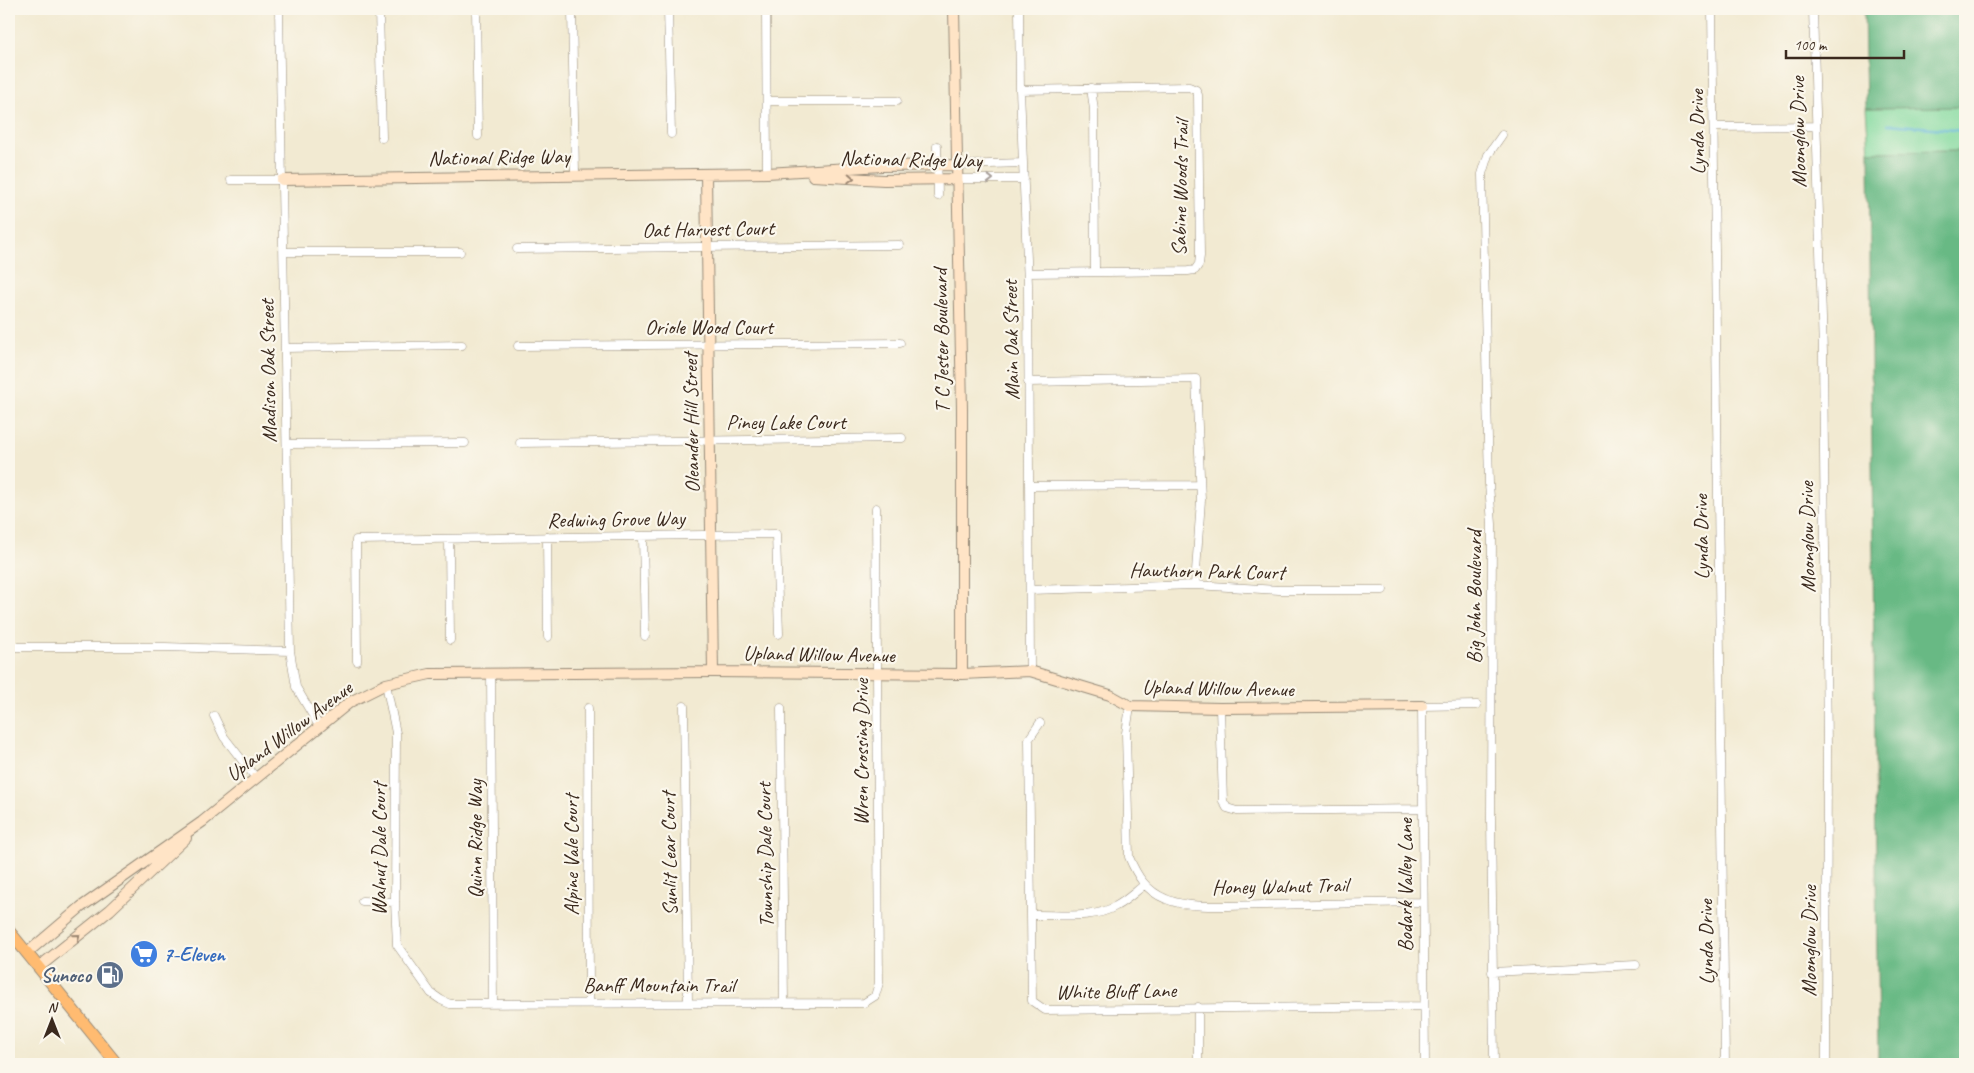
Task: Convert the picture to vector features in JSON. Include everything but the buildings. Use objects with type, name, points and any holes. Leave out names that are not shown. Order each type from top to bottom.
[{"type":"main road","points":[[9,931],[117,1064]]},
{"type":"street","name":"Madison Oak Street","points":[[279,9],[290,651],[296,687],[319,726]]},
{"type":"street","points":[[379,9],[382,138]]},
{"type":"street","points":[[476,9],[478,136]]},
{"type":"street","points":[[572,9],[574,174]]},
{"type":"street","points":[[668,9],[671,134]]},
{"type":"street","points":[[766,9],[767,173]]},
{"type":"street","name":"T C Jester Boulevard","points":[[954,9],[962,409],[962,674]]},
{"type":"street","name":"Main Oak Street","points":[[1020,9],[1020,90],[1028,273],[1030,671]]},
{"type":"street","name":"Lynda Drive","points":[[1712,9],[1715,127],[1725,1064]]},
{"type":"street","name":"Moonglow Drive","points":[[1813,9],[1823,353],[1827,749],[1826,1064]]},
{"type":"street","name":"Sabine Woods Trail","points":[[1028,273],[1188,271],[1195,270],[1199,264],[1198,95],[1196,90],[1189,87],[1091,88]]},
{"type":"street","points":[[1020,90],[1091,88],[1094,110],[1095,272]]},
{"type":"street","points":[[767,101],[897,101]]},
{"type":"street","points":[[1715,127],[1815,126]]},
{"type":"street","name":"Big John Boulevard","points":[[1494,1064],[1491,818],[1492,524],[1489,484],[1482,174],[1488,155],[1502,136]]},
{"type":"street","points":[[937,146],[938,196]]},
{"type":"street","name":"National Ridge Way","points":[[231,180],[574,174],[767,173],[882,166],[1023,163]]},
{"type":"street","name":"National Ridge Way","points":[[767,173],[884,180],[1024,179]]},
{"type":"street","name":"Oleander Hill Street","points":[[706,174],[713,672]]},
{"type":"street","name":"Oat Harvest Court","points":[[517,249],[899,245]]},
{"type":"street","points":[[284,252],[460,252]]},
{"type":"street","name":"Oriole Wood Court","points":[[518,346],[900,343]]},
{"type":"street","points":[[285,348],[462,345]]},
{"type":"street","points":[[1028,382],[1196,379],[1200,485],[1195,585]]},
{"type":"street","name":"Piney Lake Court","points":[[520,442],[902,438]]},
{"type":"street","points":[[287,444],[465,442]]},
{"type":"street","points":[[1029,486],[1200,485]]},
{"type":"street","name":"Wren Crossing Drive","points":[[875,996],[879,983],[876,508]]},
{"type":"street","name":"Redwing Grove Way","points":[[357,661],[356,540],[776,534],[779,634]]},
{"type":"street","points":[[643,536],[645,636]]},
{"type":"street","points":[[547,537],[548,637]]},
{"type":"street","points":[[449,538],[450,640]]},
{"type":"street","name":"Hawthorn Park Court","points":[[1030,590],[1195,585],[1279,590],[1383,590]]},
{"type":"street","points":[[9,647],[165,647],[290,651]]},
{"type":"street","name":"Upland Willow Avenue","points":[[27,953],[81,907],[202,822],[350,702],[386,684],[430,674],[713,672],[962,674],[1030,671],[1110,695],[1130,706],[1220,708],[1477,705]]},
{"type":"street","name":"Quinn Ridge Way","points":[[491,673],[493,1004]]},
{"type":"street","name":"Walnut Dale Court","points":[[386,684],[396,733],[395,902],[397,945],[431,993],[441,1000]]},
{"type":"street","name":"Sunlit Lear Court","points":[[684,706],[688,1002]]},
{"type":"street","points":[[1031,915],[1088,914],[1104,911],[1116,906],[1144,885],[1135,872],[1129,857],[1126,732],[1130,706]]},
{"type":"street","name":"Bodark Valley Lane","points":[[1422,706],[1424,1064]]},
{"type":"street","name":"Alpine Vale Court","points":[[588,708],[589,1003]]},
{"type":"street","name":"Township Dale Court","points":[[781,708],[784,1002]]},
{"type":"street","points":[[1220,708],[1223,801],[1227,808],[1237,811],[1422,809]]},
{"type":"street","points":[[214,716],[224,737],[256,778]]},
{"type":"street","name":"White Bluff Lane","points":[[1040,724],[1029,739],[1032,1001],[1045,1010],[1424,1006]]},
{"type":"street","name":"Upland Willow Avenue","points":[[39,967],[110,910],[202,822]]},
{"type":"street","points":[[118,880],[129,893]]},
{"type":"street","name":"Honey Walnut Trail","points":[[1144,885],[1167,900],[1184,904],[1222,906],[1422,902]]},
{"type":"street","points":[[362,901],[395,902]]},
{"type":"street","points":[[1492,972],[1636,965]]},
{"type":"street","name":"Banff Mountain Trail","points":[[441,1000],[450,1004],[864,1003],[875,996]]},
{"type":"street","points":[[1198,1007],[1198,1064]]},
{"type":"green space","points":[[1864,9],[1965,9],[1965,107],[1866,108]]},
{"type":"green space","points":[[1965,107],[1965,151],[1869,152],[1866,108]]},
{"type":"green space","points":[[1965,151],[1965,1064],[1878,1064],[1869,152]]},
{"type":"waterway","points":[[1888,124],[1965,131]]},
{"type":"place","name":"7-Eleven","points":[[144,954]]},
{"type":"place","name":"Sunoco","points":[[110,975]]}]
